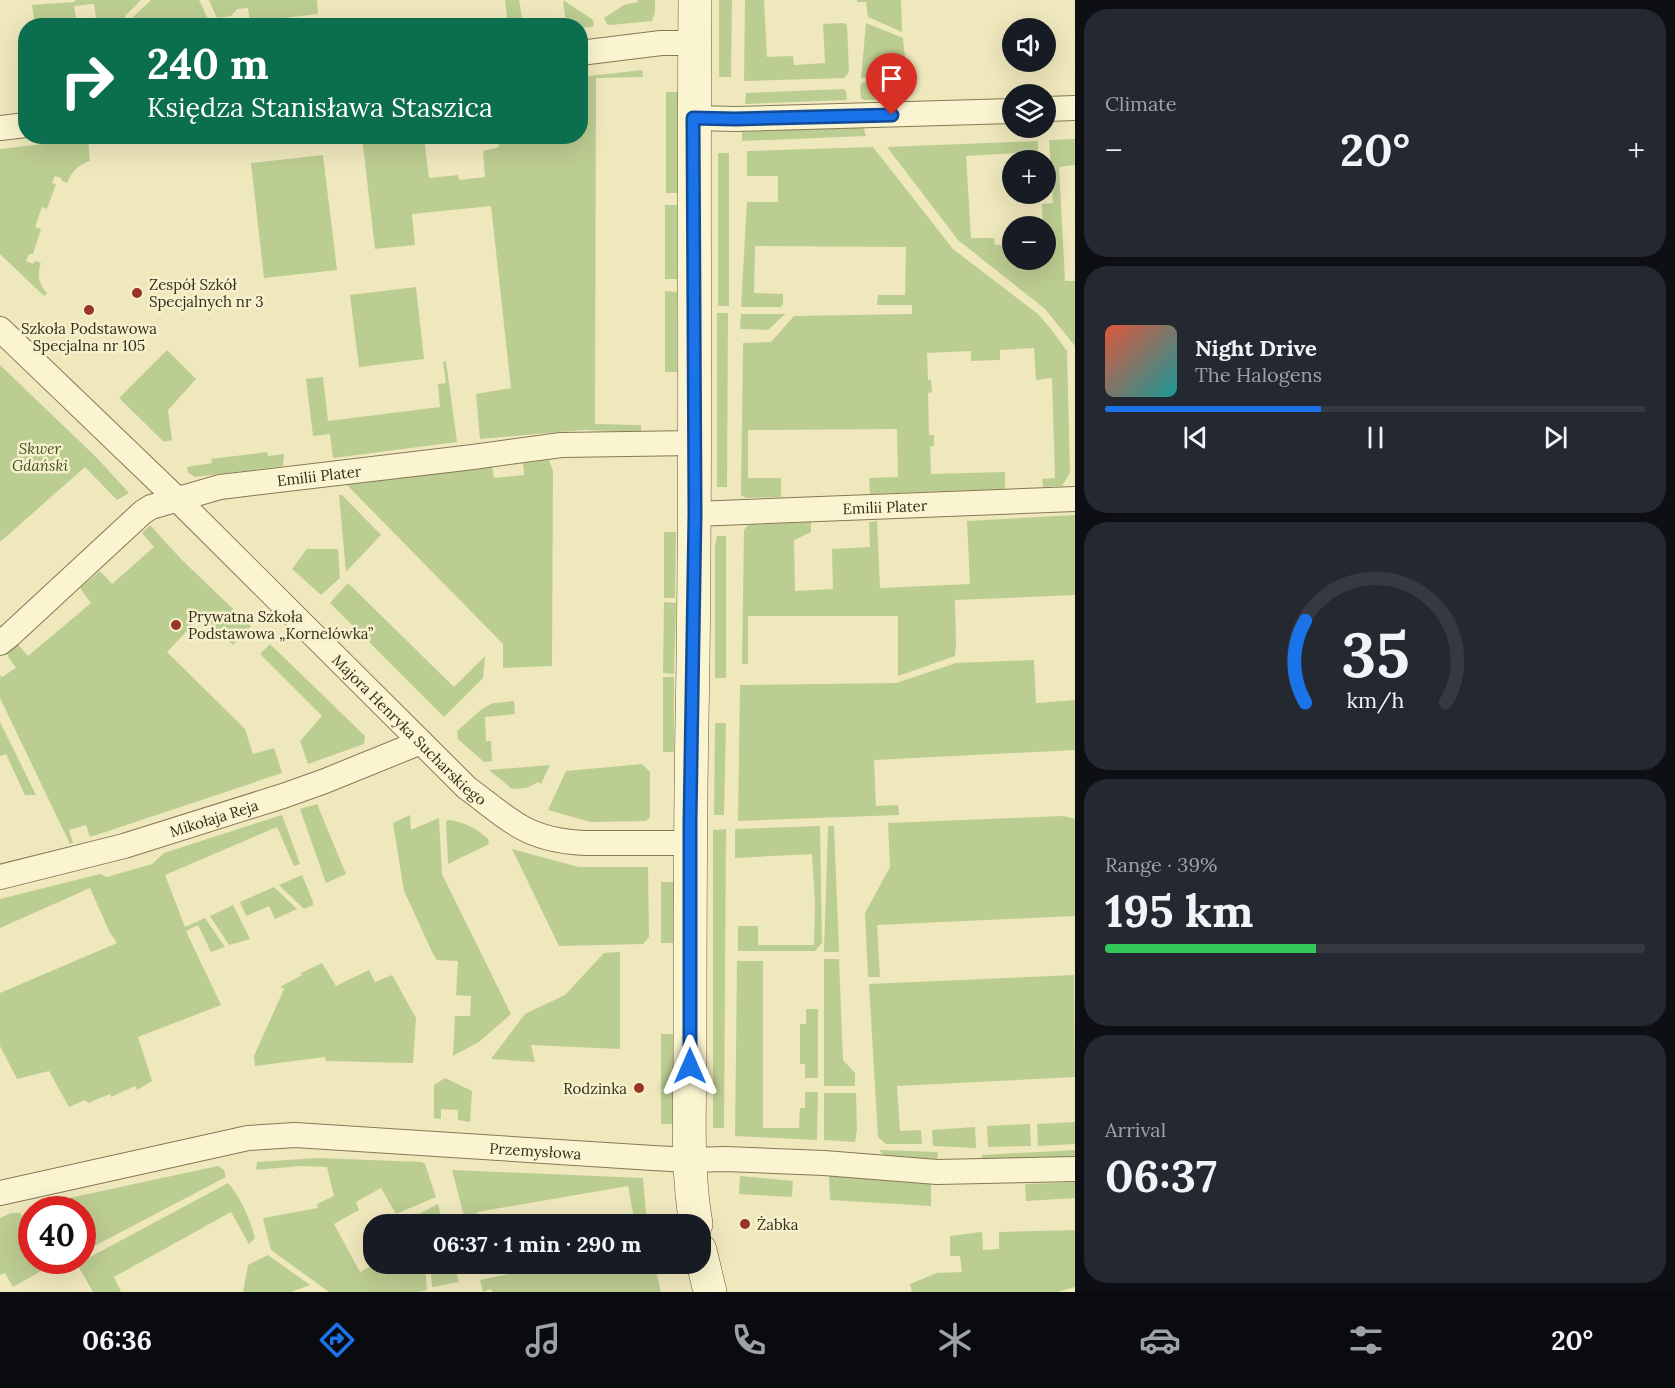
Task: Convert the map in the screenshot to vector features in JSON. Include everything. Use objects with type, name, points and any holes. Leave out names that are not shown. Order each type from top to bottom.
[{"type":"street","points":[[694,1214],[690,1160],[690,843],[695,514],[693,118],[695,0]]},
{"type":"street","points":[[588,52],[661,43],[694,43]]},
{"type":"street","points":[[1056,109],[1075,108]]},
{"type":"street","points":[[693,118],[735,119],[1002,111]]},
{"type":"street","points":[[0,128],[18,126]]},
{"type":"street","name":"Majora Henryka Sucharskiego","points":[[0,329],[177,499],[467,788],[521,828],[545,837],[572,843],[690,843]]},
{"type":"street","name":"Emilii Plater","points":[[0,643],[143,512],[151,507],[177,499],[220,487],[473,458],[561,445],[694,443]]},
{"type":"street","name":"Emilii Plater","points":[[695,514],[1075,499]]},
{"type":"street","name":"Mikołaja Reja","points":[[0,877],[124,846],[283,796],[421,742]]},
{"type":"street","name":"Przemysłowa","points":[[0,1193],[242,1139],[295,1135],[690,1160],[824,1163],[937,1172],[1075,1169]]},
{"type":"street","points":[[706,1274],[710,1292]]},
{"type":"green space","points":[[76,0],[141,0],[125,18],[96,18],[94,4],[74,6],[76,18],[34,18],[32,5]]},
{"type":"green space","points":[[151,0],[199,0],[208,18],[132,18]]},
{"type":"green space","points":[[209,0],[317,0],[318,14],[284,18],[249,18],[248,8],[237,9],[231,16],[217,18]]},
{"type":"green space","points":[[505,0],[519,0],[522,18],[507,18]]},
{"type":"green space","points":[[563,0],[593,20],[594,25],[588,27],[588,18],[565,18]]},
{"type":"green space","points":[[638,0],[655,0],[652,21],[607,24],[604,18],[624,5],[638,2]]},
{"type":"green space","points":[[719,0],[732,0],[731,77],[719,77]]},
{"type":"green space","points":[[745,0],[764,0],[767,57],[793,56],[794,65],[825,63],[823,24],[844,23],[847,25],[849,72],[844,78],[744,81]]},
{"type":"green space","points":[[857,0],[901,0],[902,32],[868,17],[866,2],[857,2]]},
{"type":"green space","points":[[866,23],[903,38],[906,70],[881,70],[880,76],[861,78]]},
{"type":"green space","points":[[642,70],[643,77],[596,78],[595,424],[641,425],[641,432],[583,430],[480,439],[476,394],[511,388],[491,206],[412,214],[415,245],[375,249],[363,144],[425,144],[429,178],[458,175],[459,180],[485,177],[483,151],[499,147],[499,144],[588,144],[588,76]]},
{"type":"green space","points":[[863,82],[881,83],[882,88],[907,88],[908,100],[864,100],[861,98],[860,86]]},
{"type":"green space","points":[[844,89],[847,100],[745,104],[746,93]]},
{"type":"green space","points":[[666,92],[678,92],[678,193],[666,193]]},
{"type":"green space","points":[[863,126],[866,136],[742,141],[742,132]]},
{"type":"green space","points":[[1075,139],[1075,165],[1059,167],[1065,281],[1075,281],[1075,346],[1045,309],[958,240],[887,147],[1038,141],[1038,150],[1002,150],[1002,154],[966,156],[971,238],[994,238],[995,245],[1002,245],[1002,270],[1056,270],[1056,216],[1043,216],[1042,204],[1056,204],[1056,150],[1050,150],[1049,140]]},
{"type":"green space","points":[[44,144],[88,144],[90,161],[76,169],[67,183],[55,176],[52,183],[56,184],[47,209],[42,207],[35,227],[41,229],[33,254],[29,254],[26,261],[33,264],[35,261],[41,263],[40,282],[47,293],[44,296],[0,254],[0,149]]},
{"type":"green space","points":[[873,147],[953,249],[1038,314],[1067,351],[1070,473],[1062,486],[1043,487],[1042,479],[1055,478],[1052,378],[1036,380],[1034,348],[1000,350],[1000,360],[971,361],[971,351],[927,353],[928,380],[931,380],[932,392],[928,393],[929,435],[934,435],[934,446],[930,447],[931,474],[1005,472],[1005,489],[870,494],[869,478],[898,477],[897,429],[748,430],[748,478],[781,478],[781,497],[746,498],[741,495],[743,343],[771,342],[794,316],[912,314],[912,305],[877,305],[878,295],[905,295],[906,247],[755,246],[754,293],[783,294],[783,304],[781,307],[741,307],[747,202],[778,202],[778,176],[747,176],[747,151]]},
{"type":"green space","points":[[718,153],[729,153],[729,306],[718,306]]},
{"type":"green space","points":[[323,155],[337,270],[264,278],[251,163]]},
{"type":"green space","points":[[665,205],[677,205],[677,279],[665,279]]},
{"type":"green space","points":[[416,287],[424,359],[359,367],[350,295]]},
{"type":"green space","points":[[665,291],[677,292],[677,372],[665,372]]},
{"type":"green space","points":[[717,313],[728,313],[727,487],[717,487]]},
{"type":"green space","points":[[741,314],[785,314],[768,330],[740,329]]},
{"type":"green space","points":[[167,350],[196,379],[168,410],[172,440],[164,442],[119,398]]},
{"type":"green space","points":[[446,361],[457,442],[333,458],[330,434],[313,436],[306,379],[323,377],[328,421],[440,407],[438,384],[446,383],[443,362]]},
{"type":"green space","name":"Skwer Gdański","points":[[0,365],[96,457],[129,493],[117,500],[85,467],[0,542]]},
{"type":"green space","points":[[267,452],[268,456],[284,454],[283,466],[195,477],[188,473],[187,467],[212,463],[211,459]]},
{"type":"green space","points":[[549,460],[553,471],[552,666],[503,668],[503,644],[346,484],[492,466],[494,478],[524,475],[523,463]]},
{"type":"green space","points":[[339,495],[342,495],[381,535],[346,572]]},
{"type":"green space","points":[[1075,515],[1075,595],[955,600],[955,656],[898,676],[898,616],[748,616],[748,664],[742,664],[744,530],[748,525],[811,522],[811,532],[794,540],[795,591],[833,589],[832,549],[870,547],[869,522],[877,521],[880,588],[970,584],[967,521]]},
{"type":"green space","name":"Prywatna Szkoła Podstawowa „Kornelówka”","points":[[150,525],[181,559],[251,626],[233,645],[202,615],[167,652],[245,729],[253,754],[274,748],[282,773],[90,837],[86,825],[69,830],[73,843],[70,844],[0,698],[0,675],[2,677],[16,668],[4,650],[15,641],[28,656],[91,603],[80,588],[100,571],[112,584],[154,547],[142,533]]},
{"type":"green space","points":[[664,532],[676,532],[675,598],[664,598]]},
{"type":"green space","points":[[717,536],[726,536],[726,678],[715,678],[715,546]]},
{"type":"green space","points":[[307,549],[338,549],[340,578],[321,595],[292,569]]},
{"type":"green space","points":[[348,583],[454,687],[485,656],[483,678],[444,717],[330,603]]},
{"type":"green space","points":[[664,602],[676,603],[674,674],[663,673]]},
{"type":"green space","points":[[270,644],[365,736],[364,744],[308,764],[300,741],[322,716],[260,654]]},
{"type":"green space","points":[[1034,660],[1036,703],[1075,700],[1075,750],[874,760],[876,806],[898,805],[899,815],[738,821],[740,685],[896,683],[956,663]]},
{"type":"green space","points":[[663,677],[674,677],[674,752],[663,752]]},
{"type":"green space","points":[[514,701],[515,714],[485,717],[486,741],[491,741],[492,761],[484,762],[458,739],[457,731],[482,709],[493,703]]},
{"type":"green space","points":[[0,722],[36,795],[25,795],[6,754],[0,756]]},
{"type":"green space","points":[[715,723],[726,723],[724,815],[714,815]]},
{"type":"green space","points":[[642,764],[650,772],[650,817],[646,821],[591,822],[548,810],[566,771]]},
{"type":"green space","points":[[550,765],[541,784],[538,782],[527,788],[512,789],[489,770]]},
{"type":"green space","points":[[317,804],[346,874],[326,883],[300,809]]},
{"type":"green space","points":[[282,815],[300,864],[294,866],[277,827],[165,875],[185,927],[205,918],[225,947],[211,952],[198,925],[186,931],[221,1005],[138,1037],[152,1081],[137,1090],[135,1086],[111,1097],[110,1094],[88,1103],[85,1100],[69,1107],[49,1071],[17,1079],[0,1046],[0,993],[117,943],[109,931],[90,888],[0,928],[0,899],[100,874],[107,877],[152,864],[164,853]]},
{"type":"green space","points":[[410,815],[411,830],[439,818],[442,874],[511,1014],[479,1042],[453,1056],[455,1016],[470,1016],[471,996],[456,995],[458,961],[437,960],[404,891],[393,823]]},
{"type":"green space","points":[[1064,816],[1075,819],[1075,916],[877,925],[880,977],[868,977],[865,913],[890,867],[888,823]]},
{"type":"green space","points":[[450,820],[475,829],[488,839],[489,844],[448,864],[446,821]]},
{"type":"green space","points":[[820,826],[822,943],[815,951],[738,951],[738,926],[758,926],[758,945],[814,945],[815,903],[812,854],[735,858],[735,829]]},
{"type":"green space","points":[[828,826],[834,826],[839,952],[824,952]]},
{"type":"green space","points":[[726,829],[724,1128],[713,1128],[713,830]]},
{"type":"green space","points":[[512,849],[579,867],[648,867],[649,937],[643,944],[559,946]]},
{"type":"green space","points":[[302,875],[313,902],[313,905],[304,909],[279,885]]},
{"type":"green space","points":[[661,882],[674,882],[673,943],[661,943]]},
{"type":"green space","points":[[274,887],[297,909],[275,919],[269,906],[246,916],[240,902]]},
{"type":"green space","points":[[233,905],[250,939],[229,945],[210,916]]},
{"type":"green space","points":[[620,952],[620,1049],[531,1045],[535,1062],[491,1059],[525,1014],[565,995],[604,953]]},
{"type":"green space","points":[[824,959],[839,959],[843,1060],[855,1073],[855,1086],[824,1086]]},
{"type":"green space","points":[[737,961],[763,961],[763,1128],[799,1128],[800,1108],[805,1108],[805,1092],[818,1092],[817,1140],[735,1136]]},
{"type":"green space","points":[[322,963],[336,986],[369,970],[375,982],[392,975],[416,1018],[413,1063],[326,1061],[325,1057],[255,1066],[254,1056],[284,989],[280,987]]},
{"type":"green space","points":[[1074,975],[1075,1077],[897,1086],[900,1131],[921,1130],[922,1144],[886,1144],[878,1137],[869,984]]},
{"type":"green space","points":[[806,1009],[818,1009],[818,1078],[805,1078],[805,1064],[800,1064],[800,1024],[806,1024]]},
{"type":"green space","points":[[661,1034],[673,1034],[673,1124],[661,1124]]},
{"type":"green space","points":[[445,1078],[472,1091],[470,1122],[458,1120],[458,1110],[441,1109],[441,1119],[434,1118],[434,1085]]},
{"type":"green space","points":[[824,1093],[856,1093],[855,1142],[824,1140]]},
{"type":"green space","points":[[1075,1122],[1075,1144],[1038,1146],[1037,1124]]},
{"type":"green space","points":[[1030,1124],[1031,1146],[988,1147],[987,1126]]},
{"type":"green space","points":[[975,1127],[976,1148],[933,1146],[932,1130]]},
{"type":"green space","points":[[880,1150],[938,1152],[937,1164],[894,1161],[882,1154]]},
{"type":"green space","points":[[1075,1150],[1075,1162],[982,1165],[982,1155]]},
{"type":"green space","points":[[318,1158],[422,1162],[425,1164],[436,1197],[396,1214],[381,1188],[356,1202],[359,1210],[334,1224],[360,1272],[363,1270],[363,1274],[426,1274],[427,1290],[419,1292],[329,1292],[271,1250],[263,1218],[318,1208],[317,1204],[334,1196],[327,1167],[300,1166],[256,1170],[257,1162]]},
{"type":"green space","points":[[218,1166],[224,1170],[226,1177],[96,1245],[96,1196],[78,1196]]},
{"type":"green space","points":[[452,1170],[643,1178],[646,1214],[633,1214],[628,1186],[477,1212],[477,1214],[463,1214]]},
{"type":"green space","points":[[740,1176],[793,1181],[792,1197],[739,1194]]},
{"type":"green space","points":[[829,1176],[931,1183],[931,1206],[830,1200]]},
{"type":"green space","points":[[1075,1182],[1075,1198],[1026,1201],[1025,1184]]},
{"type":"green space","points":[[228,1183],[241,1202],[255,1238],[249,1244],[231,1212],[114,1277],[121,1292],[93,1292],[83,1274],[96,1274],[96,1254]]},
{"type":"green space","points":[[438,1204],[440,1214],[419,1214]]},
{"type":"green space","points":[[11,1213],[18,1213],[18,1274],[36,1274],[13,1287],[5,1273],[0,1275],[0,1218]]},
{"type":"green space","points":[[1075,1230],[1075,1287],[1058,1292],[912,1292],[910,1284],[937,1273],[962,1272],[960,1256],[950,1256],[950,1236],[982,1232],[983,1250],[999,1249],[999,1232]]},
{"type":"green space","points":[[268,1255],[310,1285],[291,1292],[243,1292],[248,1265]]},
{"type":"green space","points":[[431,1274],[457,1274],[459,1282],[432,1287]]},
{"type":"green space","points":[[509,1274],[657,1274],[661,1292],[492,1292],[491,1289],[483,1292],[480,1280]]},
{"type":"place","name":"Zespół Szkół Specjalnych nr 3","points":[[137,293]]},
{"type":"place","name":"Szkoła Podstawowa Specjalna nr 105","points":[[89,310]]},
{"type":"place","name":"Prywatna Szkoła Podstawowa „Kornelówka”","points":[[176,625]]},
{"type":"place","name":"Rodzinka","points":[[639,1088]]},
{"type":"place","name":"Żabka","points":[[745,1224]]},
{"type":"route","points":[[690,1066],[690,822],[695,514],[693,118],[892,115]]}]
